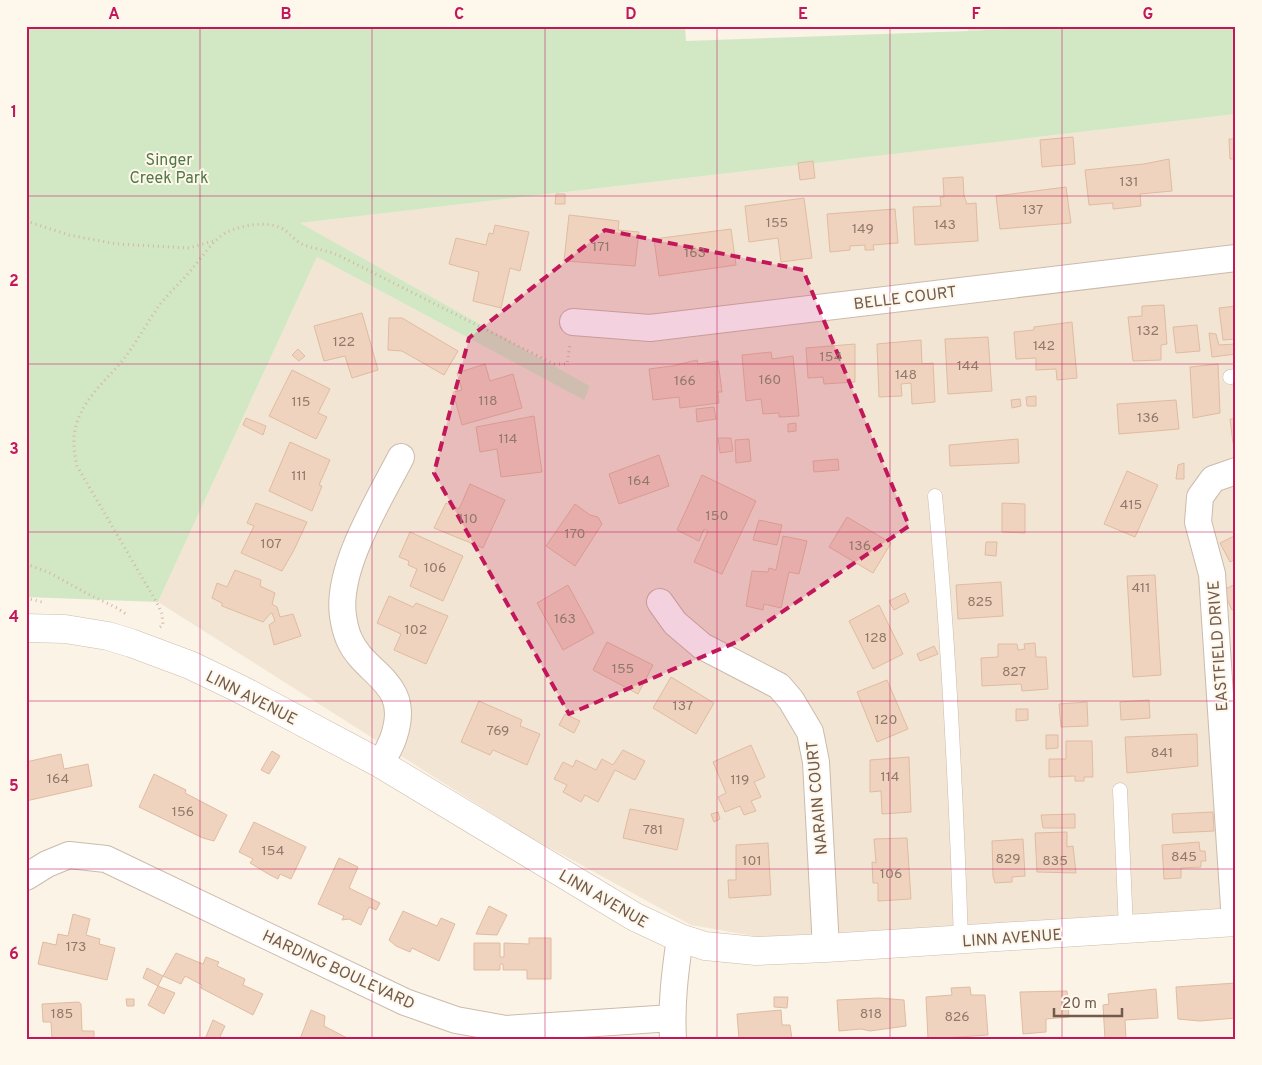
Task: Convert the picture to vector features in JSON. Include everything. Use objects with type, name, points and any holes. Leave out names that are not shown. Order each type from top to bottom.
[{"type":"main road","name":"LINN AVENUE","points":[[26,628],[65,629],[108,636],[190,665],[240,689],[381,764],[635,917],[680,938],[704,946],[742,950],[826,948],[1235,922]]},
{"type":"street","name":"BELLE COURT","points":[[573,322],[650,328],[1236,258]]},
{"type":"street","points":[[381,764],[394,736],[398,716],[395,697],[386,682],[360,655],[349,639],[343,616],[342,592],[347,571],[357,545],[401,457]]},
{"type":"street","name":"EASTFIELD DRIVE","points":[[1235,922],[1212,574],[1190,522],[1200,498],[1213,479],[1236,471]]},
{"type":"street","name":"NARAIN COURT","points":[[660,602],[675,623],[702,646],[779,686],[791,700],[810,732],[816,762],[826,948]]},
{"type":"street","name":"HARDING BOULEVARD","points":[[26,877],[46,864],[69,855],[106,859],[405,1002],[456,1020],[506,1029],[673,1028]]},
{"type":"street","points":[[673,1028],[673,986],[680,938]]},
{"type":"lane","points":[[935,496],[948,679],[961,940]]},
{"type":"lane","points":[[1120,790],[1126,929]]},
{"type":"path","points":[[26,221],[69,235],[117,244],[189,248],[217,240]]},
{"type":"path","points":[[156,628],[163,625],[162,614],[77,466],[74,429],[91,398],[131,350],[161,304],[217,240],[232,230],[248,226],[272,224],[286,231],[299,243],[327,250],[338,255],[554,364],[567,364],[573,322]]},
{"type":"path","points":[[26,564],[48,572],[117,608],[131,618]]},
{"type":"highlighted area","points":[[605,230],[803,270],[909,526],[739,641],[569,714],[434,473],[469,338]]},
{"type":"shaded area","points":[[968,26],[1062,26],[968,31]]},
{"type":"shaded area","points":[[1236,114],[1236,908],[782,941],[691,925],[521,832],[158,602],[317,257],[583,399],[590,386],[299,223]]},
{"type":"green space","name":"Singer Creek Park","points":[[26,26],[685,26],[686,41],[1062,26],[1236,26],[1236,114],[300,223],[590,386],[584,400],[317,257],[158,602],[26,597]]},
{"type":"building","points":[[1073,137],[1075,164],[1042,167],[1040,140]]},
{"type":"building","points":[[1229,139],[1236,139],[1236,159],[1230,159]]},
{"type":"building","points":[[1169,159],[1172,191],[1140,194],[1141,206],[1113,209],[1113,203],[1089,205],[1085,170],[1144,164]]},
{"type":"building","points":[[813,161],[815,178],[800,180],[798,163]]},
{"type":"building","points":[[963,177],[964,196],[967,204],[976,203],[978,241],[915,245],[913,207],[941,206],[940,197],[944,197],[943,178]]},
{"type":"building","points":[[1066,187],[1071,223],[1000,229],[996,196]]},
{"type":"building","points":[[556,194],[565,194],[565,204],[555,204]]},
{"type":"building","points":[[804,198],[812,258],[781,262],[778,238],[749,242],[745,206]]},
{"type":"building","points":[[895,209],[898,243],[873,245],[874,250],[865,250],[865,245],[850,246],[850,250],[830,252],[827,214]]},
{"type":"building","points":[[569,215],[619,221],[618,230],[639,232],[635,266],[564,261]]},
{"type":"building","points":[[495,225],[529,232],[520,271],[510,268],[501,308],[473,301],[479,272],[449,264],[456,238],[486,245],[489,233],[493,234]]},
{"type":"building","points":[[731,229],[736,265],[659,276],[654,239]]},
{"type":"building","points":[[1164,305],[1167,344],[1161,345],[1161,360],[1133,361],[1128,317],[1142,316],[1142,306]]},
{"type":"building","points":[[1236,306],[1236,339],[1223,340],[1219,308]]},
{"type":"building","points":[[362,313],[378,370],[352,378],[345,356],[324,361],[314,326]]},
{"type":"building","points":[[389,318],[402,318],[458,351],[444,375],[402,351],[388,350]]},
{"type":"building","points":[[1072,322],[1077,378],[1057,380],[1056,369],[1036,370],[1036,358],[1016,359],[1014,332],[1034,330],[1034,327]]},
{"type":"building","points":[[1197,325],[1200,351],[1176,353],[1173,327]]},
{"type":"building","points":[[1209,333],[1216,334],[1219,345],[1236,344],[1236,354],[1212,357]]},
{"type":"building","points":[[988,337],[992,391],[948,394],[945,339]]},
{"type":"building","points":[[921,340],[922,364],[933,363],[935,402],[912,404],[911,383],[901,384],[902,396],[879,397],[877,344]]},
{"type":"building","points":[[855,344],[855,382],[824,384],[823,377],[808,378],[806,348]]},
{"type":"building","points":[[298,349],[305,356],[299,361],[292,355]]},
{"type":"building","points":[[771,352],[772,359],[793,356],[799,416],[779,417],[779,413],[763,414],[761,399],[746,401],[742,355]]},
{"type":"building","points":[[697,360],[698,364],[718,361],[722,392],[718,392],[719,403],[680,408],[679,397],[653,400],[649,369]]},
{"type":"building","points":[[485,364],[490,381],[513,374],[522,408],[462,425],[453,392],[462,390],[457,373]]},
{"type":"building","points":[[1218,364],[1220,413],[1193,418],[1190,367]]},
{"type":"building","points":[[292,370],[330,389],[318,413],[327,417],[316,439],[269,416]]},
{"type":"building","points":[[1036,396],[1036,406],[1027,406],[1026,397]]},
{"type":"building","points":[[1020,399],[1021,406],[1012,408],[1011,400]]},
{"type":"building","points":[[1176,400],[1179,429],[1119,434],[1117,404]]},
{"type":"building","points":[[714,407],[716,419],[697,422],[696,409]]},
{"type":"building","points":[[534,416],[542,472],[501,477],[497,449],[480,452],[476,427]]},
{"type":"building","points":[[246,418],[266,426],[263,435],[243,425]]},
{"type":"building","points":[[1230,419],[1236,419],[1236,443],[1233,443]]},
{"type":"building","points":[[796,423],[796,431],[788,432],[788,424]]},
{"type":"building","points":[[718,438],[731,438],[733,451],[720,453]]},
{"type":"building","points":[[749,439],[751,461],[736,463],[735,440]]},
{"type":"building","points":[[1018,439],[1019,463],[950,466],[949,445]]},
{"type":"building","points":[[290,442],[330,460],[319,485],[322,486],[312,511],[269,491]]},
{"type":"building","points":[[659,455],[669,486],[619,504],[609,474]]},
{"type":"building","points":[[838,459],[839,470],[814,472],[813,461]]},
{"type":"building","points":[[1184,463],[1184,479],[1176,479],[1178,465]]},
{"type":"building","points":[[1127,471],[1158,485],[1135,537],[1104,524]]},
{"type":"building","points":[[702,475],[756,501],[722,574],[694,562],[708,531],[704,529],[699,541],[677,530]]},
{"type":"building","points":[[470,484],[505,500],[483,548],[434,528],[446,503],[459,509]]},
{"type":"building","points":[[256,503],[307,522],[282,571],[241,553],[254,526],[247,523]]},
{"type":"building","points":[[1002,503],[1025,504],[1025,533],[1002,532]]},
{"type":"building","points":[[575,504],[590,515],[598,517],[602,524],[575,566],[546,546]]},
{"type":"building","points":[[847,517],[891,543],[873,573],[829,547]]},
{"type":"building","points":[[759,520],[782,525],[777,545],[753,540]]},
{"type":"building","points":[[410,532],[463,556],[443,601],[410,586],[417,569],[408,565],[409,561],[399,557]]},
{"type":"building","points":[[1236,535],[1236,559],[1230,562],[1220,543]]},
{"type":"building","points":[[783,536],[807,541],[799,574],[789,572],[781,608],[764,604],[763,610],[746,606],[752,571],[768,572],[769,568],[776,570]]},
{"type":"building","points":[[986,542],[997,542],[996,556],[985,555]]},
{"type":"building","points":[[235,570],[261,580],[260,586],[275,593],[272,604],[277,607],[280,617],[293,614],[301,636],[274,645],[269,625],[275,621],[272,613],[263,622],[222,606],[222,603],[212,598],[217,583],[227,587]]},
{"type":"building","points":[[1155,575],[1161,675],[1133,677],[1127,576]]},
{"type":"building","points":[[1001,582],[1003,616],[958,619],[956,585]]},
{"type":"building","points":[[1236,584],[1236,608],[1232,610],[1223,590]]},
{"type":"building","points":[[568,585],[594,633],[563,650],[537,603]]},
{"type":"building","points":[[905,593],[909,602],[894,610],[889,601]]},
{"type":"building","points":[[389,596],[413,607],[416,603],[448,616],[426,664],[394,650],[401,634],[377,623]]},
{"type":"building","points":[[879,605],[903,654],[873,669],[849,621]]},
{"type":"building","points":[[607,642],[653,665],[638,694],[593,670]]},
{"type":"building","points":[[1035,643],[1036,657],[1046,657],[1048,689],[1022,691],[1021,684],[982,686],[981,658],[998,657],[998,644],[1017,644],[1018,650],[1025,649],[1024,644]]},
{"type":"building","points":[[934,646],[938,654],[920,661],[917,654]]},
{"type":"building","points":[[671,677],[714,703],[696,734],[653,708]]},
{"type":"building","points":[[887,680],[908,729],[877,742],[857,692]]},
{"type":"building","points":[[1149,700],[1150,718],[1121,720],[1120,702]]},
{"type":"building","points":[[479,701],[522,720],[520,726],[540,734],[527,765],[493,750],[490,755],[461,742]]},
{"type":"building","points":[[1087,702],[1088,726],[1061,727],[1059,704]]},
{"type":"building","points":[[1016,709],[1028,709],[1028,720],[1016,721]]},
{"type":"building","points":[[565,714],[580,721],[574,733],[559,725]]},
{"type":"building","points":[[1197,734],[1198,766],[1127,773],[1125,737]]},
{"type":"building","points":[[1046,735],[1058,735],[1058,748],[1046,749]]},
{"type":"building","points":[[1066,741],[1092,741],[1093,777],[1084,777],[1084,781],[1075,781],[1075,776],[1049,777],[1049,759],[1066,759]]},
{"type":"building","points":[[751,745],[765,777],[754,782],[761,797],[751,801],[756,811],[744,815],[740,806],[725,812],[718,797],[726,793],[713,762]]},
{"type":"building","points":[[623,750],[645,761],[635,780],[615,770],[598,802],[585,795],[581,802],[563,792],[567,785],[554,779],[563,762],[573,767],[576,760],[596,770],[602,759],[613,765]]},
{"type":"building","points":[[272,751],[280,756],[269,774],[261,770]]},
{"type":"building","points":[[61,754],[64,769],[88,764],[92,786],[26,801],[26,762]]},
{"type":"building","points":[[909,757],[911,812],[882,814],[881,791],[870,792],[870,760]]},
{"type":"building","points":[[154,774],[186,790],[185,793],[227,815],[214,841],[203,838],[139,807]]},
{"type":"building","points":[[630,809],[684,819],[677,850],[623,838]]},
{"type":"building","points":[[718,812],[720,819],[714,822],[711,814]]},
{"type":"building","points":[[1213,812],[1214,831],[1173,833],[1172,814]]},
{"type":"building","points":[[1075,814],[1075,828],[1043,828],[1041,815]]},
{"type":"building","points":[[254,822],[306,847],[291,879],[280,874],[278,879],[270,875],[250,863],[253,859],[239,852]]},
{"type":"building","points":[[1067,832],[1067,847],[1073,846],[1076,873],[1037,872],[1035,833]]},
{"type":"building","points":[[907,838],[911,899],[878,901],[878,883],[873,883],[872,862],[876,863],[874,839]]},
{"type":"building","points":[[1023,839],[1025,876],[1012,877],[1012,882],[995,883],[992,841]]},
{"type":"building","points":[[1199,842],[1200,851],[1205,851],[1206,861],[1201,861],[1201,867],[1181,868],[1181,878],[1164,879],[1162,845]]},
{"type":"building","points":[[768,843],[771,895],[729,898],[728,880],[736,880],[736,845]]},
{"type":"building","points":[[339,858],[358,867],[349,888],[380,903],[376,910],[369,907],[361,925],[349,919],[342,920],[344,916],[318,904]]},
{"type":"building","points":[[489,906],[507,915],[497,935],[476,934]]},
{"type":"building","points":[[403,911],[437,926],[441,918],[455,924],[439,961],[412,948],[410,952],[396,946],[389,940]]},
{"type":"building","points":[[73,914],[90,919],[86,935],[100,939],[99,944],[115,948],[107,980],[38,964],[43,942],[56,945],[58,934],[68,936]]},
{"type":"building","points":[[529,938],[551,938],[551,979],[527,979],[527,970],[503,970],[503,964],[500,964],[500,970],[474,970],[474,943],[500,943],[500,957],[504,957],[504,943],[529,944]]},
{"type":"building","points":[[176,953],[203,964],[206,957],[219,962],[217,966],[245,979],[243,985],[263,994],[253,1015],[201,988],[202,985],[185,976],[181,984],[163,976]]},
{"type":"building","points":[[147,968],[163,976],[158,986],[143,978]]},
{"type":"building","points":[[1236,983],[1236,1018],[1200,1021],[1178,1019],[1176,987]]},
{"type":"building","points":[[158,986],[175,993],[164,1014],[148,1005]]},
{"type":"building","points":[[970,987],[971,995],[985,995],[988,1035],[928,1039],[926,997],[952,995],[951,988]]},
{"type":"building","points":[[1156,989],[1158,1018],[1125,1020],[1126,1039],[1105,1039],[1103,1005],[1109,1004],[1108,994]]},
{"type":"building","points":[[1067,991],[1069,1017],[1046,1019],[1046,1032],[1023,1034],[1020,992]]},
{"type":"building","points":[[774,997],[788,997],[787,1008],[774,1007]]},
{"type":"building","points":[[879,998],[904,1000],[906,1026],[870,1031],[861,1029],[839,1031],[837,1000]]},
{"type":"building","points":[[126,999],[134,999],[134,1006],[127,1006]]},
{"type":"building","points":[[79,1002],[81,1004],[82,1031],[94,1031],[94,1039],[52,1039],[51,1022],[43,1022],[42,1004]]},
{"type":"building","points":[[311,1010],[325,1016],[324,1026],[349,1039],[300,1039]]},
{"type":"building","points":[[781,1010],[782,1025],[790,1025],[792,1039],[739,1039],[737,1014]]},
{"type":"building","points":[[213,1020],[225,1026],[219,1039],[205,1039]]}]
